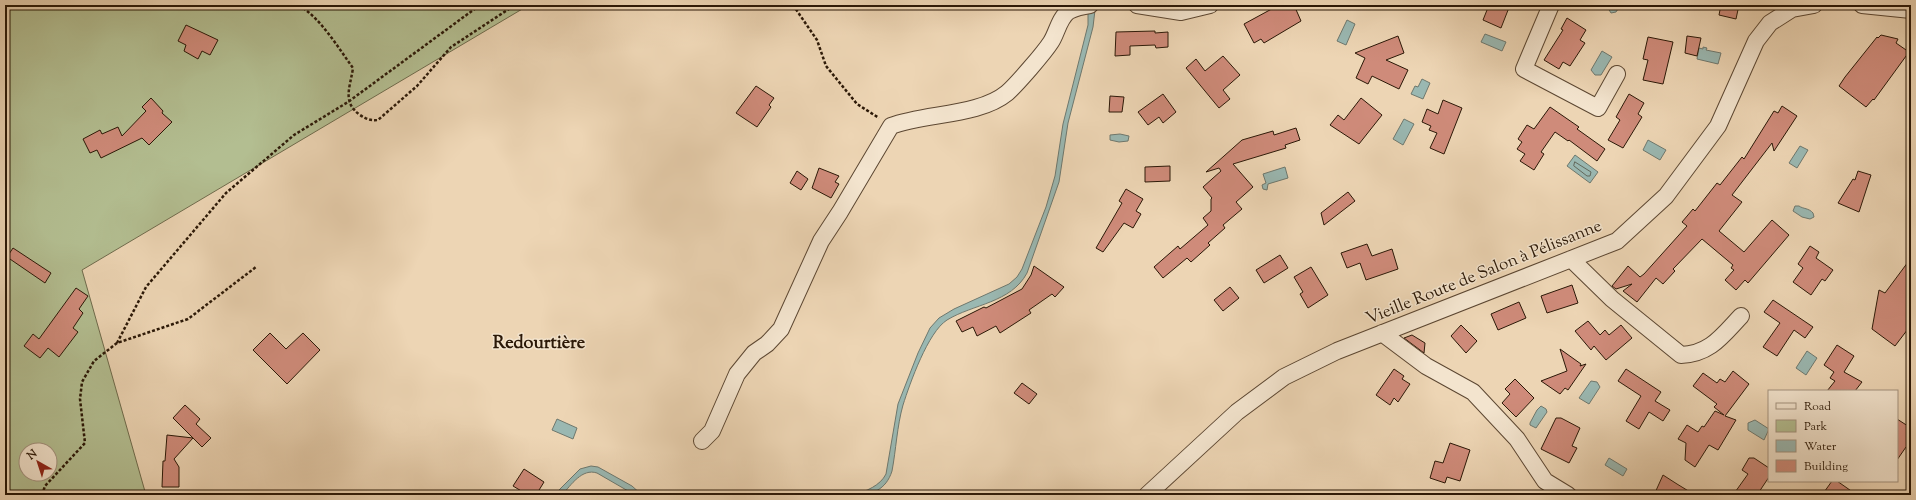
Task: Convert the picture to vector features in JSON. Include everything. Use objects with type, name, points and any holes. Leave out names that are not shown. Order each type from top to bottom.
[{"type":"street","points":[[1137,5],[1181,12],[1210,5]]},
{"type":"street","points":[[1551,5],[1524,70],[1598,108],[1617,74]]},
{"type":"street","name":"Vieille Route de Salon à Pélissanne","points":[[1147,495],[1237,412],[1284,377],[1336,351],[1617,241],[1666,196],[1718,126],[1756,41],[1770,23],[1792,9],[1814,5]]},
{"type":"street","points":[[1862,5],[1911,10]]},
{"type":"street","points":[[702,442],[712,431],[737,374],[754,353],[767,344],[781,329],[821,241],[891,126],[905,121],[986,106],[1006,93],[1050,44],[1063,18],[1070,11],[1086,6]]},
{"type":"street","points":[[1571,259],[1612,299],[1681,356],[1695,355],[1712,345],[1741,316]]},
{"type":"street","points":[[1382,333],[1426,366],[1473,392],[1517,439],[1545,481],[1568,495]]},
{"type":"path","points":[[298,5],[310,12],[332,38],[353,68],[348,102],[351,109],[364,118],[372,121],[378,120],[417,86],[452,47],[515,5]]},
{"type":"path","points":[[117,343],[146,287],[226,193],[294,135],[348,102],[480,5]]},
{"type":"path","points":[[793,5],[817,40],[826,66],[857,104],[891,126]]},
{"type":"path","points":[[42,495],[45,486],[85,442],[80,399],[82,382],[94,361],[117,343],[188,319],[256,267]]},
{"type":"green space","points":[[5,5],[529,5],[82,270],[146,495],[5,495]]},
{"type":"water","points":[[1088,5],[1095,10],[1093,27],[1068,123],[1059,182],[1027,273],[1020,283],[1002,297],[957,315],[947,320],[940,326],[933,335],[920,359],[906,396],[901,413],[892,471],[886,483],[878,490],[867,494],[854,495],[868,490],[876,485],[886,474],[898,404],[918,353],[930,328],[939,318],[954,309],[1009,284],[1017,277],[1022,269],[1046,207],[1055,176],[1063,124],[1088,25]]},
{"type":"water","points":[[1606,5],[1618,5],[1618,9],[1616,12],[1611,13]]},
{"type":"water","points":[[1347,20],[1355,24],[1346,45],[1337,41]]},
{"type":"water","points":[[1485,34],[1506,42],[1502,51],[1481,42]]},
{"type":"water","points":[[1703,47],[1707,48],[1706,50],[1721,53],[1718,64],[1697,59],[1699,48],[1703,49]]},
{"type":"water","points":[[1602,51],[1612,57],[1601,75],[1595,75],[1591,70]]},
{"type":"water","points":[[1422,79],[1430,83],[1423,99],[1411,94],[1415,86],[1418,87]]},
{"type":"water","points":[[1404,119],[1414,124],[1403,145],[1393,139]]},
{"type":"water","points":[[1120,134],[1129,136],[1128,141],[1119,142],[1110,140],[1110,135]]},
{"type":"water","points":[[1648,140],[1666,150],[1660,160],[1643,150]]},
{"type":"water","points":[[1800,146],[1808,150],[1797,168],[1789,163]]},
{"type":"water","points":[[1575,155],[1598,172],[1590,183],[1567,166]]},
{"type":"water","points":[[1285,167],[1288,178],[1268,184],[1267,190],[1263,189],[1262,185],[1266,183],[1263,174]]},
{"type":"water","points":[[1795,206],[1810,210],[1814,217],[1810,219],[1802,217],[1793,211]]},
{"type":"water","points":[[1807,351],[1817,358],[1806,375],[1796,368]]},
{"type":"water","points":[[1591,381],[1597,382],[1600,387],[1589,404],[1579,398]]},
{"type":"water","points":[[1541,406],[1546,409],[1547,412],[1536,428],[1530,425],[1530,423]]},
{"type":"water","points":[[557,419],[577,428],[573,439],[552,430]]},
{"type":"water","points":[[1755,420],[1768,428],[1764,440],[1748,430],[1748,423]]},
{"type":"water","points":[[1609,458],[1627,469],[1623,476],[1605,465]]},
{"type":"water","points":[[591,466],[598,467],[632,486],[642,495],[635,495],[597,473],[592,472],[586,473],[577,478],[562,495],[554,495],[580,469]]},
{"type":"building","points":[[1279,5],[1294,5],[1301,21],[1264,43],[1261,39],[1254,43],[1244,24]]},
{"type":"building","points":[[1489,5],[1510,5],[1501,28],[1483,20]]},
{"type":"building","points":[[1721,5],[1739,5],[1736,19],[1719,15]]},
{"type":"building","points":[[1567,18],[1586,30],[1580,40],[1585,43],[1570,66],[1563,62],[1559,69],[1544,60],[1563,30],[1561,29]]},
{"type":"building","points":[[186,25],[218,40],[210,55],[202,51],[198,59],[184,51],[186,45],[178,41]]},
{"type":"building","points":[[1155,31],[1155,33],[1168,32],[1168,47],[1156,48],[1155,45],[1130,46],[1130,55],[1115,56],[1116,32]]},
{"type":"building","points":[[1881,35],[1898,39],[1896,43],[1909,52],[1874,100],[1873,99],[1866,107],[1839,86],[1877,37],[1878,38]]},
{"type":"building","points":[[1398,36],[1404,53],[1386,60],[1408,70],[1399,89],[1372,76],[1368,84],[1356,78],[1365,58],[1355,53]]},
{"type":"building","points":[[1687,36],[1701,38],[1697,56],[1685,53]]},
{"type":"building","points":[[1648,37],[1673,42],[1663,84],[1643,80],[1648,60],[1643,59]]},
{"type":"building","points":[[1223,56],[1240,75],[1223,90],[1230,99],[1219,108],[1186,68],[1196,59],[1205,71]]},
{"type":"building","points":[[756,86],[774,98],[769,105],[771,107],[757,127],[736,113]]},
{"type":"building","points":[[1163,94],[1176,112],[1163,123],[1159,117],[1148,125],[1138,112]]},
{"type":"building","points":[[1629,94],[1644,103],[1638,114],[1642,117],[1623,148],[1608,140],[1620,120],[1616,117]]},
{"type":"building","points":[[1110,96],[1124,97],[1122,112],[1109,112]]},
{"type":"building","points":[[151,98],[163,111],[162,113],[172,122],[149,145],[142,138],[101,158],[97,150],[90,153],[83,139],[100,130],[102,134],[118,127],[122,136],[146,111],[142,107]]},
{"type":"building","points":[[1361,98],[1382,115],[1359,144],[1330,125],[1338,115],[1344,120]]},
{"type":"building","points":[[1443,100],[1462,108],[1444,154],[1430,148],[1437,133],[1429,130],[1431,126],[1422,122],[1427,109],[1438,114]]},
{"type":"building","points":[[1782,106],[1797,116],[1774,151],[1772,143],[1732,195],[1742,202],[1719,231],[1744,252],[1772,220],[1789,235],[1748,283],[1745,280],[1736,290],[1725,280],[1734,270],[1731,268],[1733,265],[1702,239],[1673,269],[1675,271],[1663,284],[1656,278],[1637,302],[1623,291],[1632,284],[1616,289],[1612,286],[1628,266],[1640,277],[1644,274],[1687,226],[1682,222],[1693,209],[1695,211],[1717,183],[1720,185],[1742,157],[1744,159],[1774,111],[1778,113]]},
{"type":"building","points":[[1550,107],[1579,127],[1577,129],[1605,149],[1597,161],[1569,140],[1568,141],[1555,132],[1541,152],[1544,154],[1534,170],[1520,161],[1525,154],[1517,149],[1522,142],[1518,139],[1527,125],[1534,129]]},
{"type":"building","points":[[1296,128],[1300,140],[1285,145],[1286,148],[1233,164],[1253,187],[1236,202],[1242,209],[1223,225],[1225,228],[1208,243],[1210,245],[1191,262],[1187,258],[1163,278],[1154,267],[1178,246],[1180,249],[1208,225],[1203,218],[1211,211],[1212,198],[1203,187],[1221,171],[1219,168],[1206,172],[1242,140],[1273,131],[1274,135]]},
{"type":"building","points":[[1170,166],[1170,181],[1145,182],[1145,167]]},
{"type":"building","points":[[819,168],[839,176],[835,182],[839,184],[831,198],[812,188]]},
{"type":"building","points":[[797,171],[808,179],[801,190],[790,183]]},
{"type":"building","points":[[1858,171],[1871,175],[1859,212],[1838,203],[1853,179],[1855,180]]},
{"type":"building","points":[[1126,189],[1143,199],[1136,211],[1141,214],[1133,228],[1124,223],[1103,252],[1096,248],[1122,203],[1119,201]]},
{"type":"building","points":[[1348,192],[1355,201],[1324,225],[1321,213]]},
{"type":"building","points":[[1367,244],[1372,256],[1392,249],[1398,269],[1366,280],[1360,263],[1347,268],[1341,253]]},
{"type":"building","points":[[1810,246],[1819,252],[1816,258],[1833,270],[1825,281],[1822,279],[1811,295],[1793,282],[1803,268],[1798,264]]},
{"type":"building","points":[[13,248],[51,273],[45,283],[7,257]]},
{"type":"building","points":[[1280,255],[1288,268],[1264,283],[1256,270]]},
{"type":"building","points":[[1911,258],[1911,325],[1895,346],[1872,329],[1879,290],[1885,293]]},
{"type":"building","points":[[1034,266],[1064,287],[1055,297],[1052,294],[1029,310],[1031,313],[1000,333],[996,326],[977,336],[973,327],[962,332],[956,321],[984,307],[986,308],[1022,289],[1031,275]]},
{"type":"building","points":[[1311,267],[1328,295],[1308,308],[1300,294],[1303,292],[1294,277]]},
{"type":"building","points":[[1572,285],[1578,303],[1547,313],[1541,296]]},
{"type":"building","points":[[1230,287],[1239,298],[1223,311],[1214,300]]},
{"type":"building","points":[[76,288],[88,296],[79,309],[83,313],[73,328],[78,332],[59,357],[48,348],[40,358],[24,346],[33,334],[39,339]]},
{"type":"building","points":[[1773,300],[1813,327],[1805,338],[1794,330],[1777,356],[1763,347],[1780,323],[1764,312]]},
{"type":"building","points":[[1519,302],[1526,318],[1498,330],[1491,314]]},
{"type":"building","points":[[1588,321],[1600,335],[1605,330],[1609,335],[1621,325],[1632,338],[1606,360],[1594,346],[1591,350],[1575,331]]},
{"type":"building","points":[[1461,325],[1477,341],[1466,353],[1451,336]]},
{"type":"building","points":[[270,333],[286,349],[303,333],[320,350],[287,384],[253,350]]},
{"type":"building","points":[[1412,335],[1425,343],[1424,353],[1404,338]]},
{"type":"building","points":[[1837,345],[1854,356],[1844,372],[1862,382],[1856,390],[1828,390],[1835,381],[1830,378],[1834,372],[1824,365]]},
{"type":"building","points":[[1560,349],[1581,364],[1580,366],[1586,364],[1568,390],[1565,388],[1560,394],[1541,381],[1567,371]]},
{"type":"building","points":[[1394,369],[1404,376],[1402,379],[1410,384],[1398,402],[1394,398],[1390,405],[1376,395]]},
{"type":"building","points":[[1626,369],[1661,392],[1655,401],[1670,410],[1663,421],[1649,412],[1639,429],[1626,421],[1641,396],[1618,381]]},
{"type":"building","points":[[1733,371],[1749,384],[1725,416],[1736,420],[1718,450],[1709,445],[1695,467],[1685,460],[1686,443],[1678,439],[1687,425],[1698,432],[1702,426],[1704,427],[1715,411],[1724,415],[1714,407],[1717,404],[1693,386],[1703,373],[1717,383],[1720,379],[1725,382]]},
{"type":"building","points":[[1515,379],[1534,398],[1516,417],[1502,403],[1510,394],[1505,389]]},
{"type":"building","points":[[1022,383],[1037,394],[1029,404],[1014,393]]},
{"type":"building","points":[[185,405],[200,419],[196,424],[211,438],[202,447],[173,418]]},
{"type":"building","points":[[1556,418],[1561,418],[1580,428],[1572,446],[1577,448],[1569,463],[1541,449]]},
{"type":"building","points":[[1898,420],[1911,428],[1911,451],[1906,447],[1898,459]]},
{"type":"building","points":[[167,435],[193,438],[174,459],[179,467],[179,487],[162,487],[163,461],[165,461]]},
{"type":"building","points":[[1450,443],[1470,450],[1460,481],[1447,477],[1445,483],[1430,478],[1435,461],[1443,463]]},
{"type":"building","points":[[1749,458],[1754,458],[1768,467],[1768,478],[1757,495],[1733,495],[1748,474],[1742,470]]},
{"type":"building","points":[[524,469],[544,482],[536,495],[528,495],[513,486]]},
{"type":"building","points":[[1663,475],[1677,484],[1695,495],[1654,495]]},
{"type":"building","points":[[1831,482],[1838,482],[1857,495],[1822,495]]},
{"type":"district","name":"Redourtière","points":[[539,344]]}]
